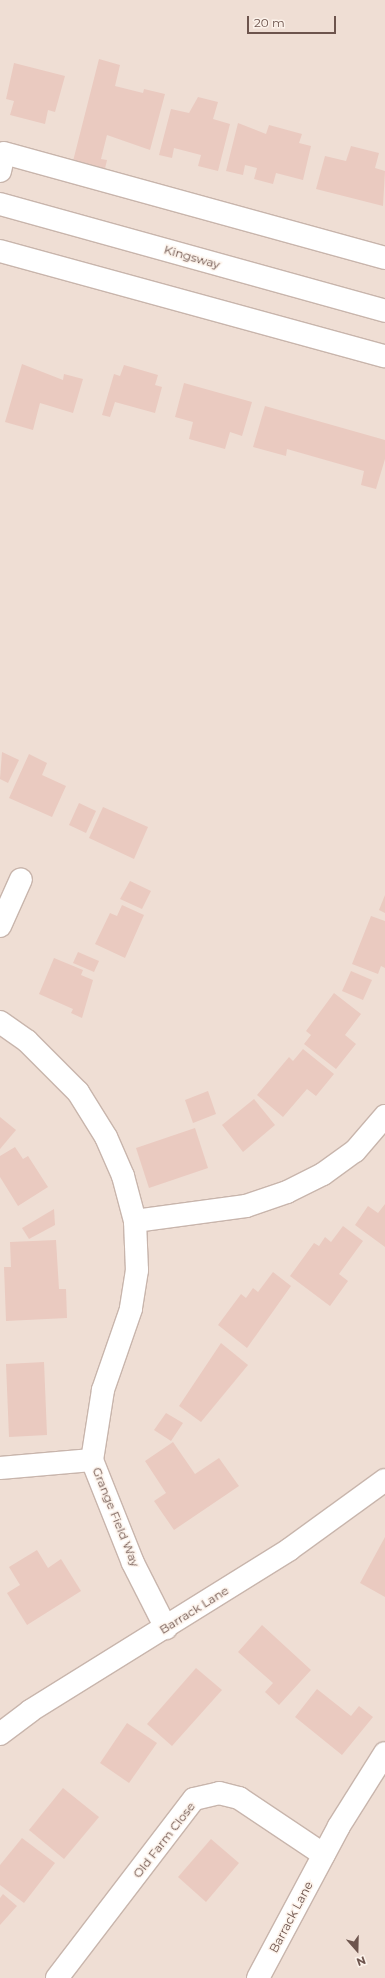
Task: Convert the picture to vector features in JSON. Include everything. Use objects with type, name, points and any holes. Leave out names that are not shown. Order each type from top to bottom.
[{"type":"street","points":[[0,171],[4,153],[385,258]]},
{"type":"street","name":"Kingsway","points":[[0,204],[385,311]]},
{"type":"street","points":[[0,251],[385,356]]},
{"type":"street","points":[[0,926],[21,879]]},
{"type":"street","name":"Grange Field Way","points":[[0,1022],[27,1041],[78,1092],[106,1137],[123,1176],[135,1220],[137,1270],[131,1309],[103,1390],[92,1460],[133,1563],[166,1628]]},
{"type":"street","points":[[135,1220],[246,1206],[287,1192],[323,1174],[354,1151],[385,1116]]},
{"type":"street","points":[[0,1468],[92,1460]]},
{"type":"street","name":"Barrack Lane","points":[[0,1734],[30,1710],[166,1628],[290,1549],[385,1480]]},
{"type":"street","name":"Barrack Lane","points":[[258,1978],[324,1855],[385,1753]]},
{"type":"street","name":"Old Farm Close","points":[[57,1978],[194,1799],[219,1793],[239,1798],[324,1855]]},
{"type":"shaded area","points":[[0,0],[385,0],[385,1978],[0,1978]]},
{"type":"building","points":[[99,59],[120,65],[115,86],[143,93],[144,89],[165,94],[150,150],[107,135],[101,159],[107,160],[103,177],[71,169]]},
{"type":"building","points":[[14,63],[65,76],[55,112],[48,110],[45,124],[10,115],[14,101],[6,99]]},
{"type":"building","points":[[198,97],[218,102],[213,119],[230,124],[218,171],[198,166],[201,155],[174,148],[172,158],[159,155],[171,109],[189,113]]},
{"type":"building","points":[[238,123],[266,134],[269,125],[302,134],[299,143],[311,146],[303,180],[276,173],[273,184],[254,179],[257,168],[245,165],[243,175],[226,171]]},
{"type":"building","points":[[351,146],[379,153],[375,168],[385,171],[383,206],[316,189],[325,156],[346,161]]},
{"type":"building","points":[[22,364],[63,380],[64,374],[83,379],[73,413],[40,403],[33,430],[5,422]]},
{"type":"building","points":[[124,365],[158,375],[155,385],[162,387],[155,413],[115,402],[110,417],[102,415],[114,374],[120,376]]},
{"type":"building","points":[[184,383],[252,402],[242,436],[230,432],[225,449],[189,439],[193,422],[175,417]]},
{"type":"building","points":[[265,406],[385,440],[385,459],[376,489],[361,485],[364,471],[287,449],[286,456],[253,447]]},
{"type":"building","points":[[2,752],[19,760],[8,783],[0,779]]},
{"type":"building","points":[[29,754],[47,763],[42,775],[66,786],[52,817],[9,798]]},
{"type":"building","points":[[79,803],[96,811],[86,833],[69,825]]},
{"type":"building","points":[[103,807],[148,827],[134,859],[89,838]]},
{"type":"building","points":[[130,881],[151,891],[142,909],[120,899]]},
{"type":"building","points":[[385,895],[385,913],[379,910]]},
{"type":"building","points":[[122,905],[144,915],[125,958],[95,944],[110,913],[117,916]]},
{"type":"building","points":[[371,916],[385,921],[385,968],[381,966],[378,974],[352,964]]},
{"type":"building","points":[[78,952],[99,961],[94,972],[73,963]]},
{"type":"building","points":[[54,958],[83,970],[81,975],[93,980],[82,1018],[71,1013],[73,1009],[39,994]]},
{"type":"building","points":[[351,971],[372,980],[363,1000],[342,991]]},
{"type":"building","points":[[334,993],[361,1014],[345,1035],[356,1044],[336,1069],[304,1044],[311,1035],[306,1031]]},
{"type":"building","points":[[303,1049],[334,1074],[316,1096],[307,1089],[283,1117],[257,1095],[289,1057],[293,1061]]},
{"type":"building","points":[[208,1091],[216,1114],[193,1123],[185,1100]]},
{"type":"building","points":[[254,1099],[275,1125],[243,1152],[222,1125]]},
{"type":"building","points":[[0,1117],[16,1130],[0,1149]]},
{"type":"building","points":[[195,1128],[208,1168],[149,1188],[136,1148]]},
{"type":"building","points":[[15,1147],[23,1159],[28,1156],[48,1187],[18,1206],[0,1177],[0,1156]]},
{"type":"building","points":[[385,1204],[385,1247],[355,1225],[368,1206],[378,1213]]},
{"type":"building","points":[[54,1209],[55,1225],[29,1239],[22,1228]]},
{"type":"building","points":[[343,1226],[363,1241],[339,1274],[348,1281],[330,1306],[290,1276],[314,1243],[319,1246],[325,1237],[331,1242]]},
{"type":"building","points":[[56,1240],[59,1289],[66,1289],[67,1318],[6,1321],[4,1267],[11,1267],[10,1242]]},
{"type":"building","points":[[273,1272],[291,1286],[247,1348],[218,1325],[241,1294],[246,1298],[253,1288],[258,1292]]},
{"type":"building","points":[[221,1343],[248,1365],[201,1422],[179,1406]]},
{"type":"building","points":[[44,1362],[47,1435],[9,1437],[6,1364]]},
{"type":"building","points":[[166,1413],[183,1423],[171,1441],[154,1430]]},
{"type":"building","points":[[173,1442],[195,1474],[219,1458],[239,1486],[174,1530],[154,1501],[166,1493],[145,1461]]},
{"type":"building","points":[[385,1537],[385,1597],[360,1583]]},
{"type":"building","points":[[37,1550],[48,1568],[61,1559],[81,1591],[27,1625],[7,1593],[20,1585],[9,1567]]},
{"type":"building","points":[[262,1625],[311,1670],[279,1705],[265,1692],[273,1683],[238,1652]]},
{"type":"building","points":[[196,1668],[222,1690],[172,1746],[147,1724]]},
{"type":"building","points":[[317,1689],[351,1716],[359,1706],[373,1717],[342,1755],[295,1717]]},
{"type":"building","points":[[127,1723],[157,1743],[129,1783],[100,1763]]},
{"type":"building","points":[[63,1788],[99,1817],[64,1859],[29,1830]]},
{"type":"building","points":[[22,1838],[55,1863],[24,1903],[0,1885],[0,1865]]},
{"type":"building","points":[[211,1839],[239,1863],[206,1902],[178,1877]]},
{"type":"building","points":[[3,1894],[17,1906],[0,1925],[0,1898]]}]
